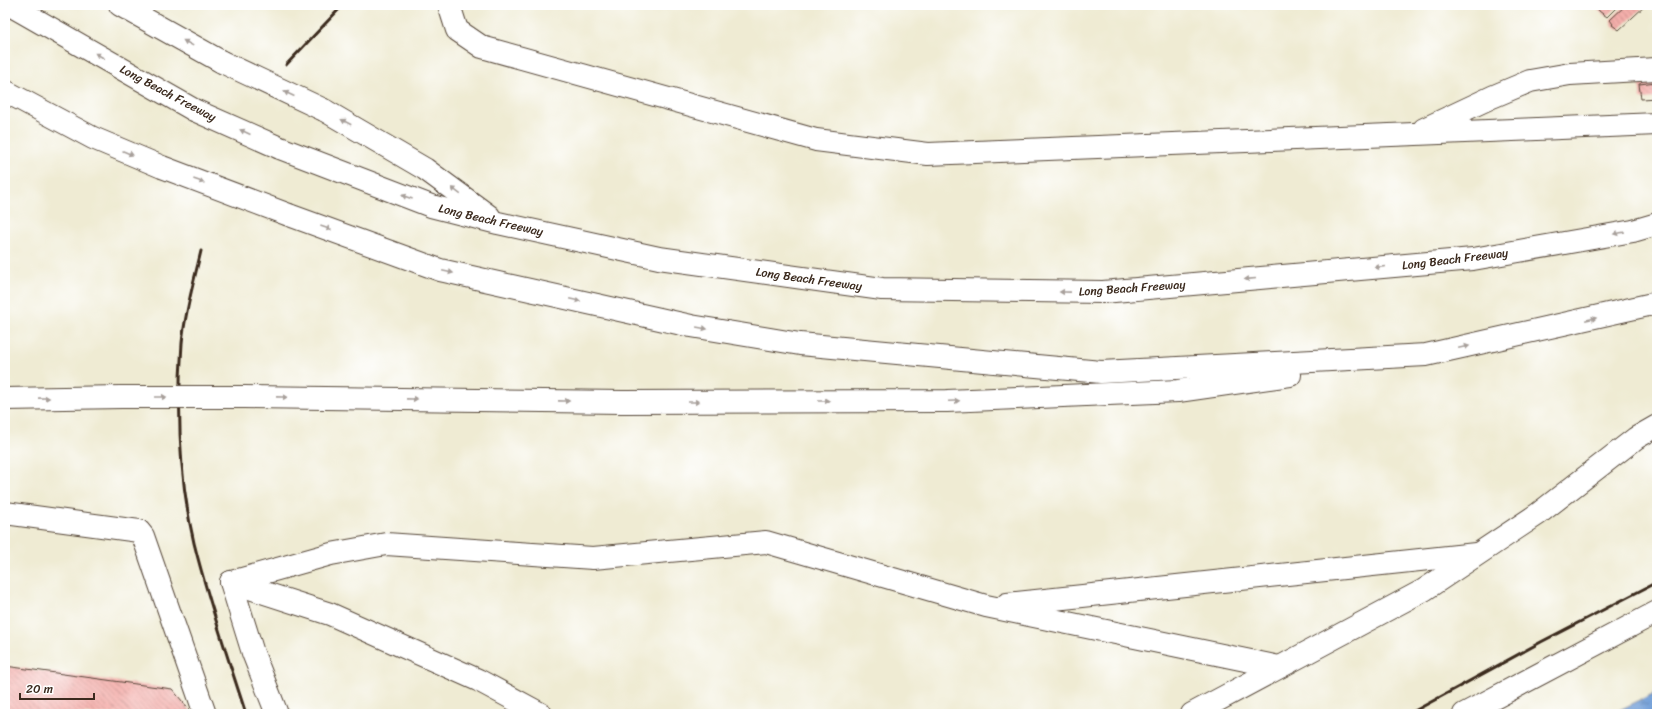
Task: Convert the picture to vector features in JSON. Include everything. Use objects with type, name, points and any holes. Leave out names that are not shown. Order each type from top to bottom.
[{"type":"main road","name":"Long Beach Freeway","points":[[10,5],[194,110],[309,159],[431,206],[498,223],[659,258],[882,289],[1103,292],[1473,259],[1632,231],[1657,224]]},
{"type":"main road","points":[[120,5],[222,62],[324,110],[425,169],[498,223]]},
{"type":"main road","points":[[452,5],[450,8],[457,30],[482,47],[823,141],[928,154],[1657,124]]},
{"type":"main road","points":[[1415,133],[1492,97],[1530,82],[1570,74],[1656,69]]},
{"type":"main road","points":[[5,91],[93,138]]},
{"type":"main road","points":[[5,105],[93,138],[162,168],[440,270],[691,326],[800,344],[1102,372],[1426,355]]},
{"type":"main road","points":[[5,399],[243,397],[623,402],[948,401],[1178,391],[1426,355],[1657,303]]},
{"type":"main road","points":[[1192,714],[1424,590],[1538,514],[1636,438],[1657,426]]},
{"type":"main road","points":[[5,513],[139,531],[143,536],[165,595],[205,714]]},
{"type":"main road","points":[[231,582],[331,554],[386,544],[593,558],[766,542],[986,606],[1279,667]]},
{"type":"main road","points":[[986,606],[1478,554]]},
{"type":"main road","points":[[231,582],[253,653],[277,714]]},
{"type":"main road","points":[[231,582],[330,614],[478,680],[541,714]]},
{"type":"main road","points":[[1464,714],[1657,612]]},
{"type":"water","points":[[1657,692],[1657,714],[1611,714]]},
{"type":"building","points":[[1599,5],[1619,5],[1607,17],[1599,11],[1597,7]]},
{"type":"building","points":[[1626,5],[1646,5],[1619,30],[1612,25],[1613,24],[1610,20]]},
{"type":"building","points":[[1657,82],[1657,98],[1641,99],[1639,84]]},
{"type":"building","points":[[5,666],[172,689],[193,714],[5,714]]},
{"type":"railway","points":[[286,65],[343,5]]},
{"type":"railway","points":[[201,251],[183,331],[180,368],[180,443],[182,469],[194,543],[218,629],[246,714]]},
{"type":"railway","points":[[1409,714],[1541,642],[1657,582]]}]
